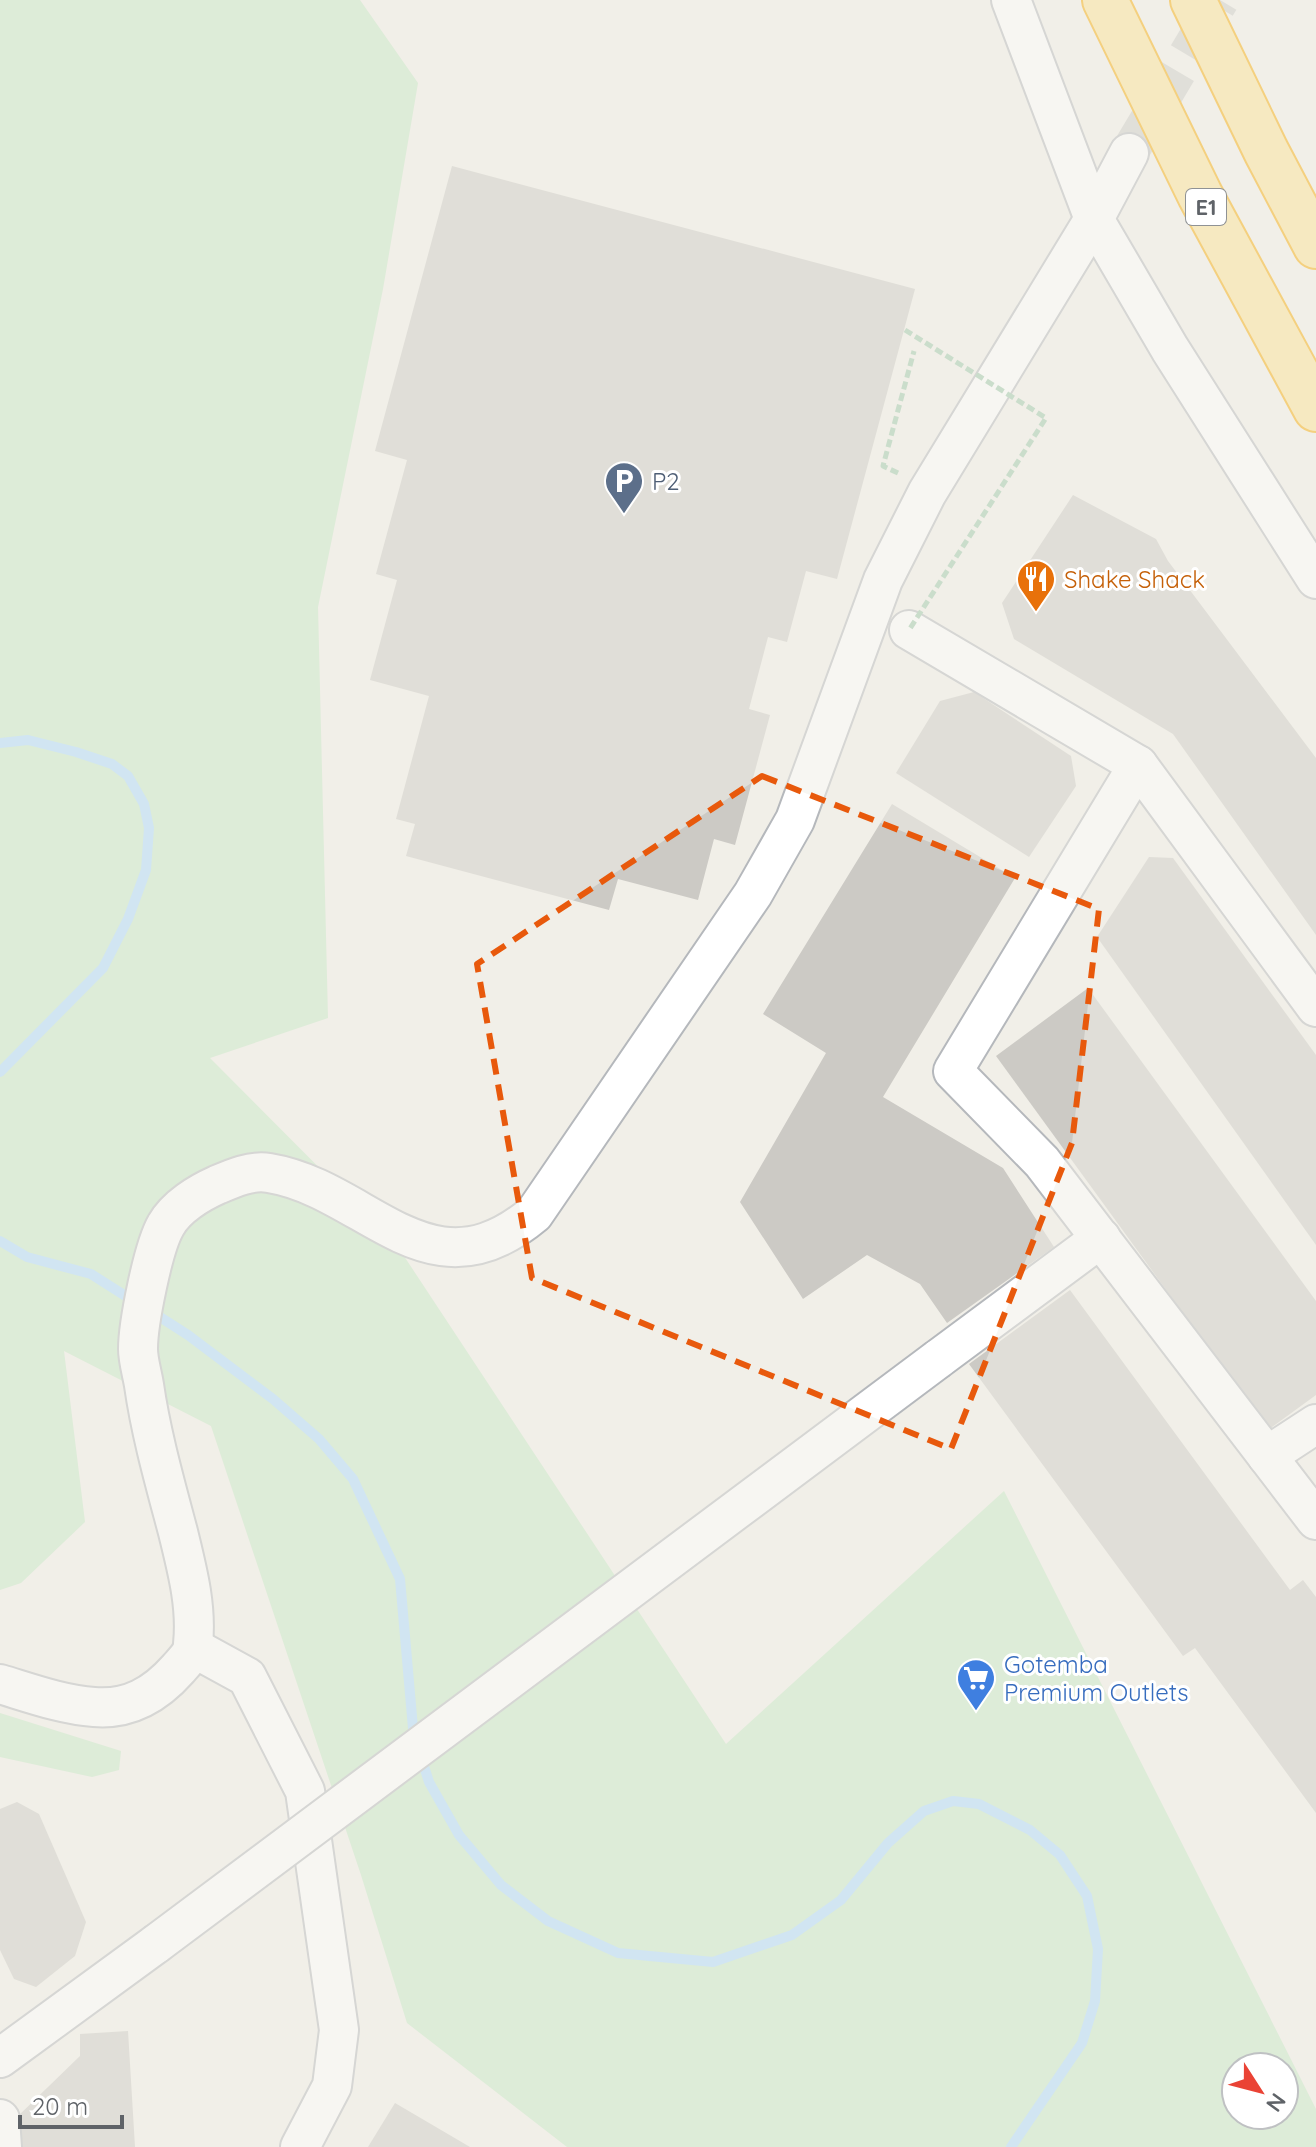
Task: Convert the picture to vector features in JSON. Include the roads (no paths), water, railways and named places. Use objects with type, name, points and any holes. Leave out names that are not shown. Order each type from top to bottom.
[{"type":"highway","name":"E1","points":[[1105,0],[1200,195],[1316,409]]},
{"type":"highway","points":[[1193,0],[1316,246]]},
{"type":"street","points":[[1011,0],[1094,219],[1170,349],[1316,579]]},
{"type":"street","points":[[0,1684],[93,1707],[120,1707],[149,1696],[169,1679],[194,1648],[192,1590],[147,1404],[149,1350],[176,1262],[176,1229],[238,1176],[267,1172],[305,1184],[402,1234],[432,1245],[458,1247],[485,1243],[512,1232],[534,1214],[753,894],[795,820],[883,580],[927,493],[1094,219],[1129,153]]},
{"type":"street","points":[[909,630],[1138,765],[1316,1007]]},
{"type":"street","points":[[1138,765],[953,1071],[1042,1162],[1316,1520]]},
{"type":"street","points":[[0,2058],[1101,1238]]},
{"type":"street","points":[[1267,1456],[1316,1424]]},
{"type":"street","points":[[194,1648],[247,1677],[305,1791],[339,2030],[332,2086],[300,2147]]},
{"type":"street","points":[[0,2119],[2,2147]]},
{"type":"waterway","points":[[0,743],[28,740],[112,764],[128,776],[144,804],[149,828],[146,870],[128,919],[103,968],[0,1072]]},
{"type":"waterway","points":[[0,1241],[27,1257],[91,1274],[135,1302]]},
{"type":"waterway","points":[[149,1310],[188,1335],[273,1399],[319,1439],[353,1479],[400,1579],[413,1728],[417,1741]]},
{"type":"waterway","points":[[421,1757],[429,1782],[459,1835],[501,1885],[548,1921],[618,1953],[713,1962],[792,1935],[841,1900],[888,1843],[924,1811],[953,1801],[979,1804],[1030,1830],[1060,1855],[1087,1896],[1098,1949],[1095,2001],[1082,2043],[1011,2147]]},
{"type":"tunnel","points":[[1129,153],[1220,0]]},
{"type":"place","name":"P2","points":[[624,515]]},
{"type":"place","name":"Shake Shack","points":[[1036,613]]},
{"type":"place","name":"Gotemba Premium Outlets","points":[[976,1712]]}]
